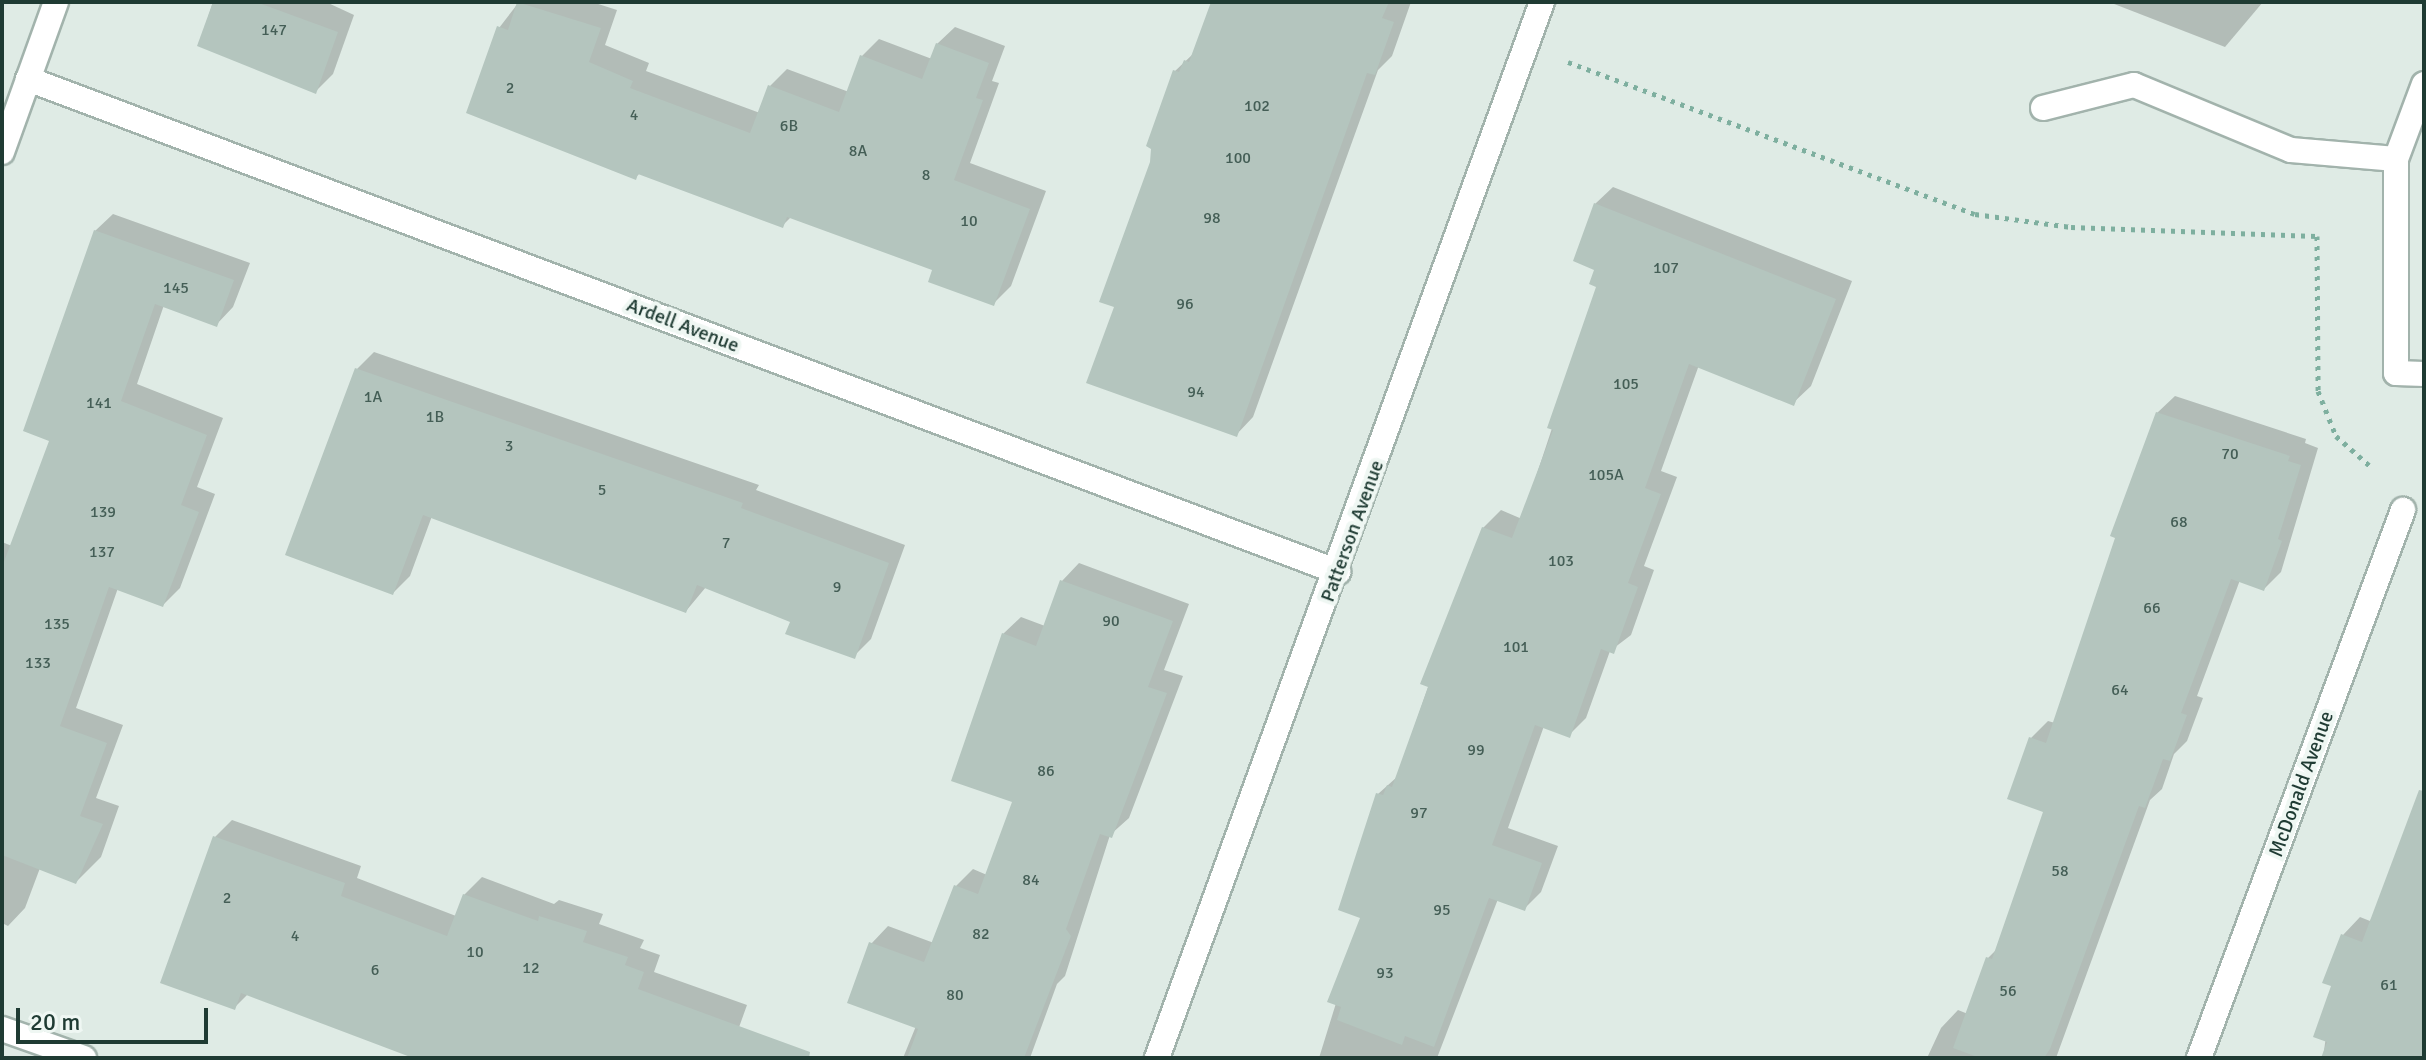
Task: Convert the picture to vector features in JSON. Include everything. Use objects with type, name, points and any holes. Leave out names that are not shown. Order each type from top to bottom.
[{"type":"street","points":[[2,152],[56,2]]},
{"type":"street","name":"Patterson Avenue","points":[[1157,1058],[1338,572],[1542,2]]},
{"type":"street","name":"Ardell Avenue","points":[[28,79],[1338,572]]},
{"type":"street","points":[[2424,84],[2396,159],[2396,373],[2424,374]]},
{"type":"street","points":[[2043,108],[2134,85],[2291,150],[2396,159]]},
{"type":"street","name":"McDonald Avenue","points":[[2199,1058],[2403,510]]},
{"type":"street","points":[[2,1029],[84,1058]]},
{"type":"path","points":[[1526,46],[1975,214],[2071,227],[2317,236],[2318,391],[2336,436],[2369,465]]},
{"type":"building","points":[[213,2],[256,2],[338,32],[316,94],[197,46]]},
{"type":"building","points":[[517,2],[601,28],[589,62],[633,81],[630,88],[750,133],[768,85],[839,112],[860,55],[922,79],[936,43],[989,63],[976,98],[983,100],[954,180],[1030,209],[994,306],[928,282],[932,270],[787,217],[783,228],[638,174],[636,180],[466,113],[497,26],[508,30]]},
{"type":"building","points":[[1211,2],[1389,2],[1382,18],[1394,22],[1375,75],[1367,73],[1237,437],[1086,383],[1114,307],[1099,302],[1150,162],[1151,149],[1146,146],[1173,70],[1179,72],[1184,60],[1189,62]]},
{"type":"building","points":[[1594,203],[1836,299],[1794,406],[1689,364],[1645,488],[1661,494],[1628,583],[1638,587],[1614,654],[1601,649],[1570,738],[1535,725],[1492,845],[1542,863],[1525,911],[1489,898],[1434,1047],[1405,1036],[1402,1045],[1337,1020],[1341,1007],[1327,1002],[1360,918],[1338,910],[1376,793],[1383,795],[1387,785],[1392,787],[1428,687],[1420,684],[1482,527],[1512,538],[1553,430],[1547,428],[1596,287],[1589,284],[1594,270],[1573,261]]},
{"type":"building","points":[[94,230],[234,280],[217,327],[155,304],[121,401],[207,435],[181,505],[199,512],[163,607],[109,587],[60,726],[107,743],[80,816],[103,824],[76,884],[2,855],[2,567],[49,441],[23,431]]},
{"type":"building","points":[[355,368],[743,503],[741,508],[889,563],[855,659],[785,634],[790,622],[697,585],[686,613],[423,515],[393,595],[285,555]]},
{"type":"building","points":[[2156,412],[2290,456],[2288,461],[2301,465],[2278,539],[2282,541],[2264,591],[2231,579],[2181,713],[2187,715],[2170,761],[2163,759],[2145,808],[2139,806],[2050,1049],[2044,1058],[1980,1058],[1953,1048],[1986,957],[1992,959],[2043,812],[2007,799],[2029,737],[2046,743],[2115,538],[2110,536]]},
{"type":"building","points":[[1060,580],[1173,621],[1148,687],[1167,693],[1112,838],[1100,834],[1066,929],[1071,936],[1024,1058],[907,1058],[918,1029],[847,1003],[869,942],[924,962],[954,885],[978,894],[1012,802],[951,781],[1002,633],[1036,646]]},
{"type":"building","points":[[2419,790],[2424,791],[2424,1058],[2321,1058],[2327,1042],[2313,1037],[2331,986],[2322,983],[2341,934],[2362,942]]},
{"type":"building","points":[[213,836],[345,883],[341,896],[447,936],[463,894],[538,921],[539,916],[587,931],[583,942],[628,957],[625,965],[644,972],[638,989],[810,1052],[809,1058],[413,1058],[241,993],[235,1010],[160,983]]}]
